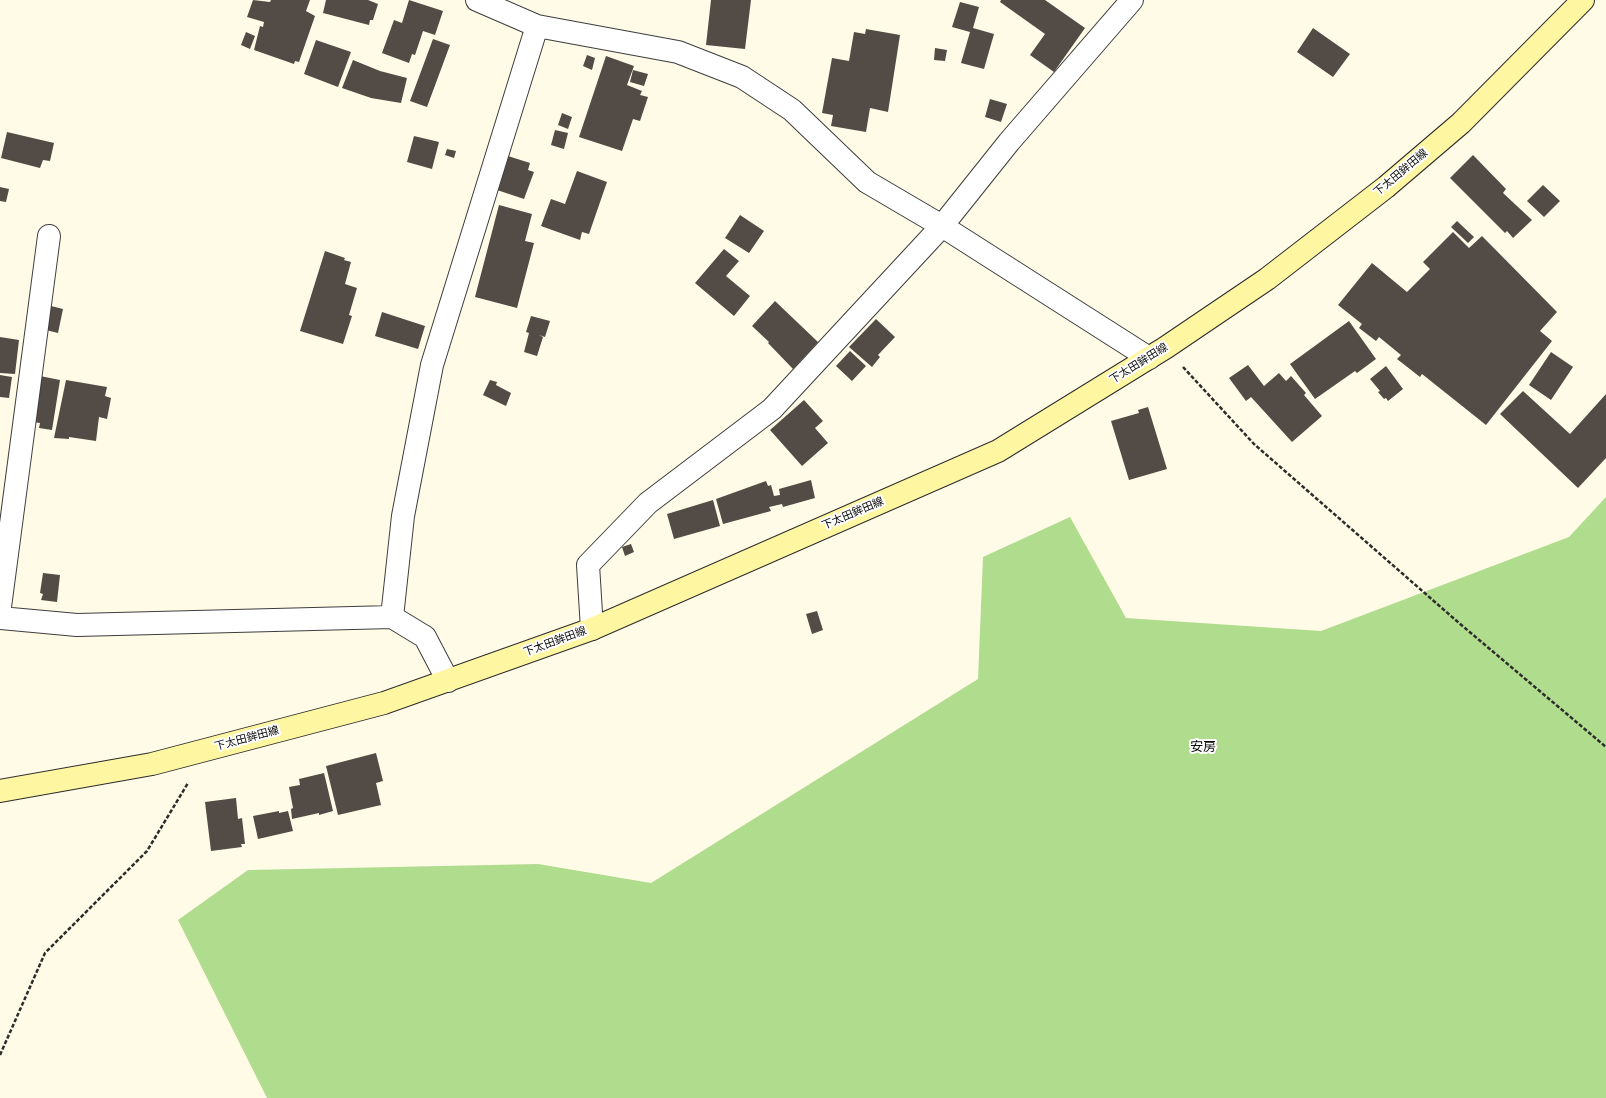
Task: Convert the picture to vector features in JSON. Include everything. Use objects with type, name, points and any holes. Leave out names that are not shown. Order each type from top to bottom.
[{"type":"main road","name":"下太田鉾田線","points":[[0,791],[152,764],[384,703],[592,629],[998,451],[1157,353],[1267,279],[1386,187],[1461,123],[1583,0]]},
{"type":"street","points":[[477,0],[537,26],[678,52],[742,77],[792,110],[867,182],[1157,353]]},
{"type":"street","points":[[592,629],[588,565],[648,503],[772,410],[942,226],[1009,142],[1132,0]]},
{"type":"street","points":[[392,617],[404,516],[432,365],[537,26]]},
{"type":"street","points":[[0,607],[49,236]]},
{"type":"street","points":[[0,618],[77,625],[392,617],[425,638],[448,681]]},
{"type":"path","points":[[1157,353],[1254,444],[1459,623],[1606,747]]},
{"type":"path","points":[[0,1055],[45,953],[147,851],[207,750]]},
{"type":"green space","points":[[1606,497],[1606,1098],[267,1098],[178,920],[248,870],[538,864],[651,883],[978,679],[983,557],[1070,517],[1126,618],[1321,631],[1569,537]]},
{"type":"building","points":[[253,0],[270,2],[271,0],[310,0],[306,11],[315,16],[299,62],[295,61],[294,64],[254,50],[260,26],[263,27],[264,22],[247,17]]},
{"type":"building","points":[[326,0],[368,0],[378,4],[373,20],[370,20],[369,25],[323,13]]},
{"type":"building","points":[[409,0],[443,11],[435,35],[423,31],[415,55],[412,54],[409,63],[382,53],[394,20],[402,23]]},
{"type":"building","points":[[711,0],[751,0],[745,49],[706,45]]},
{"type":"building","points":[[1001,0],[1045,0],[1085,28],[1054,72],[1030,55],[1045,34],[1000,2]]},
{"type":"building","points":[[960,2],[979,7],[973,28],[994,34],[984,69],[961,63],[970,32],[952,27]]},
{"type":"building","points":[[1313,28],[1350,54],[1333,77],[1297,52]]},
{"type":"building","points":[[866,29],[900,35],[888,112],[870,108],[866,132],[831,126],[833,115],[822,113],[832,58],[849,61],[854,32],[865,34]]},
{"type":"building","points":[[246,32],[255,36],[250,49],[241,45]]},
{"type":"building","points":[[433,39],[450,45],[427,107],[410,101]]},
{"type":"building","points":[[316,40],[351,52],[338,87],[304,74]]},
{"type":"building","points":[[935,48],[947,50],[945,61],[934,60]]},
{"type":"building","points":[[587,55],[595,58],[592,70],[583,66]]},
{"type":"building","points":[[606,56],[634,66],[627,85],[642,91],[640,95],[648,97],[640,121],[633,119],[622,151],[579,137]]},
{"type":"building","points":[[353,60],[380,71],[407,78],[401,103],[371,98],[342,88]]},
{"type":"building","points":[[633,70],[648,74],[644,86],[630,82]]},
{"type":"building","points":[[990,99],[1007,104],[1001,122],[985,117]]},
{"type":"building","points":[[562,113],[572,117],[568,129],[558,125]]},
{"type":"building","points":[[555,130],[568,133],[564,149],[551,145]]},
{"type":"building","points":[[7,132],[54,143],[50,161],[43,160],[40,168],[1,158]]},
{"type":"building","points":[[414,136],[439,142],[432,169],[407,162]]},
{"type":"building","points":[[447,149],[456,151],[454,158],[445,155]]},
{"type":"building","points":[[1473,155],[1506,189],[1503,193],[1532,220],[1513,238],[1507,231],[1505,233],[1450,178]]},
{"type":"building","points":[[508,156],[530,163],[528,170],[534,172],[524,199],[497,190]]},
{"type":"building","points":[[577,171],[607,182],[589,234],[582,232],[580,240],[541,226],[551,199],[565,204]]},
{"type":"building","points":[[1543,185],[1560,201],[1544,217],[1527,201]]},
{"type":"building","points":[[0,187],[9,189],[6,202],[0,201]]},
{"type":"building","points":[[499,205],[532,214],[525,241],[534,243],[517,308],[475,297]]},
{"type":"building","points":[[740,215],[764,231],[749,253],[725,238]]},
{"type":"building","points":[[1457,221],[1474,237],[1468,243],[1451,227]]},
{"type":"building","points":[[1453,232],[1469,248],[1482,236],[1557,312],[1540,331],[1552,341],[1486,425],[1422,374],[1420,377],[1397,359],[1401,355],[1379,337],[1376,341],[1359,328],[1362,324],[1338,305],[1372,263],[1407,292],[1430,269],[1423,262]]},
{"type":"building","points":[[724,249],[739,261],[726,276],[750,296],[734,316],[695,283]]},
{"type":"building","points":[[325,251],[345,258],[344,260],[351,262],[345,284],[357,288],[349,315],[352,316],[343,344],[300,331]]},
{"type":"building","points":[[775,301],[818,342],[793,369],[768,343],[769,342],[752,326]]},
{"type":"building","points":[[51,306],[63,309],[58,333],[46,330]]},
{"type":"building","points":[[382,312],[425,326],[418,349],[375,336]]},
{"type":"building","points":[[531,316],[550,321],[545,337],[539,335],[543,337],[537,356],[524,352],[529,333],[526,332]]},
{"type":"building","points":[[876,319],[895,337],[878,355],[880,357],[872,367],[849,347]]},
{"type":"building","points":[[1349,321],[1376,359],[1357,373],[1355,371],[1315,399],[1290,364]]},
{"type":"building","points":[[0,337],[19,340],[15,374],[0,373]]},
{"type":"building","points":[[850,351],[866,366],[852,381],[836,366]]},
{"type":"building","points":[[1551,352],[1573,367],[1551,400],[1529,385]]},
{"type":"building","points":[[1248,365],[1264,386],[1279,373],[1286,381],[1291,376],[1306,393],[1304,395],[1322,416],[1292,442],[1251,397],[1246,401],[1229,378]]},
{"type":"building","points":[[1386,366],[1403,389],[1388,401],[1378,392],[1380,391],[1370,379]]},
{"type":"building","points":[[0,375],[12,377],[9,398],[0,397]]},
{"type":"building","points":[[40,376],[60,380],[52,430],[39,428],[40,423],[33,422]]},
{"type":"building","points":[[66,380],[107,387],[105,396],[111,398],[107,419],[99,417],[96,441],[69,437],[69,439],[54,438]]},
{"type":"building","points":[[490,380],[497,382],[496,385],[511,393],[506,406],[483,395]]},
{"type":"building","points":[[1523,391],[1570,434],[1606,394],[1606,458],[1578,488],[1500,414]]},
{"type":"building","points":[[804,400],[823,421],[815,428],[828,443],[802,466],[770,430]]},
{"type":"building","points":[[1148,407],[1167,469],[1129,480],[1111,421],[1139,413],[1138,410]]},
{"type":"building","points":[[811,480],[815,498],[783,507],[782,504],[769,507],[771,511],[723,524],[716,499],[766,481],[768,486],[771,485],[774,496],[780,495],[779,489]]},
{"type":"building","points":[[713,500],[720,526],[674,539],[667,514]]},
{"type":"building","points":[[631,544],[634,552],[625,556],[622,547]]},
{"type":"building","points":[[43,573],[60,575],[57,602],[41,600],[43,594],[40,593]]},
{"type":"building","points":[[817,611],[823,630],[812,634],[806,614]]},
{"type":"building","points":[[376,753],[383,781],[376,783],[381,805],[338,815],[326,766]]},
{"type":"building","points":[[324,773],[333,811],[319,815],[319,813],[292,819],[291,809],[293,808],[289,787],[300,785],[299,779]]},
{"type":"building","points":[[236,798],[238,819],[242,818],[245,844],[241,844],[242,847],[211,851],[205,802]]},
{"type":"building","points":[[279,811],[279,813],[288,811],[293,831],[258,839],[253,816]]},
{"type":"district","name":"安房","points":[[1203,748]]}]
